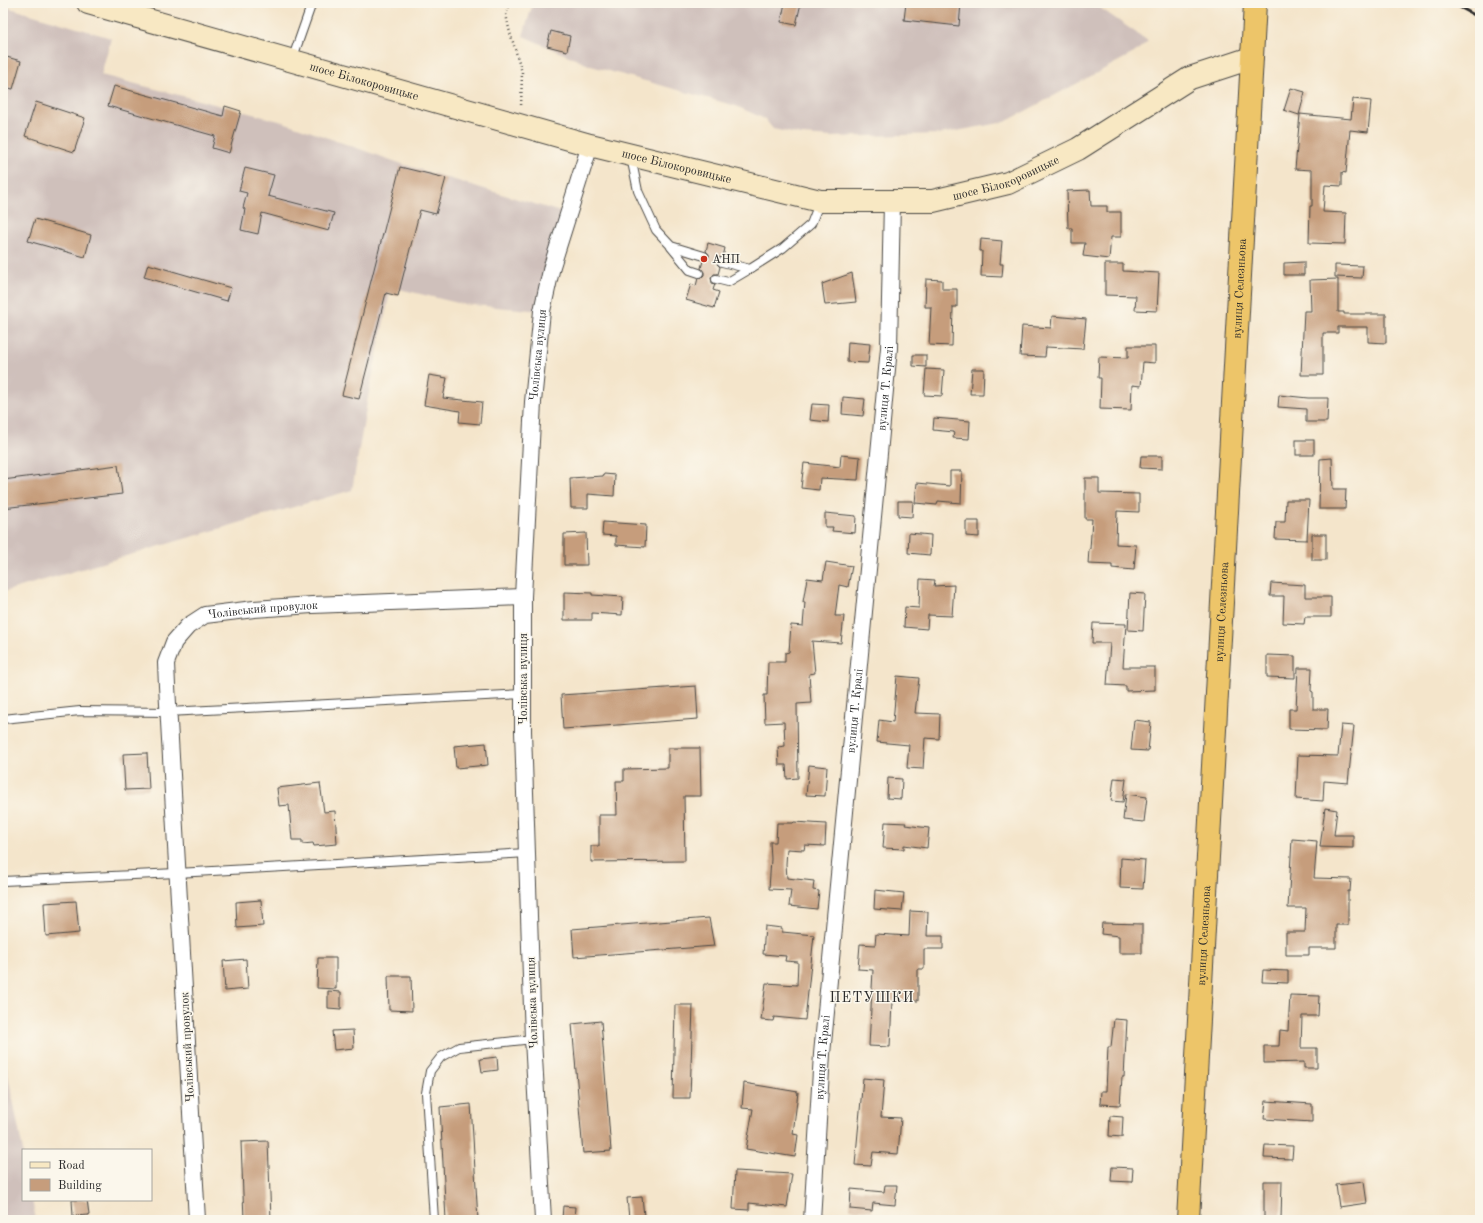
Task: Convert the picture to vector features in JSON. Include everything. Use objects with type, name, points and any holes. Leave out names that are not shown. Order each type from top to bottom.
[{"type":"highway","name":"вулиця Селезньова","points":[[1188,1220],[1255,3]]},
{"type":"main road","name":"шосе Білокоровицьке","points":[[88,3],[590,145],[820,201],[933,200],[1008,183],[1078,149],[1190,78],[1251,58]]},
{"type":"street","name":"Чолівська вулиця","points":[[543,1220],[533,1039],[523,694],[523,597],[533,402],[542,311],[552,266],[590,145]]},
{"type":"street","name":"вулиця Т. Кралі","points":[[812,1220],[823,1046],[889,348],[892,201]]},
{"type":"street","name":"Чолівський провулок","points":[[197,1220],[166,663],[174,642],[188,626],[205,615],[254,609],[312,605],[523,597]]},
{"type":"lane","points":[[291,60],[312,3]]},
{"type":"lane","points":[[630,154],[638,192],[656,230],[690,270],[700,273]]},
{"type":"lane","points":[[716,279],[728,282],[783,248],[811,224],[820,201]]},
{"type":"lane","points":[[671,246],[704,256]]},
{"type":"lane","points":[[722,262],[750,269]]},
{"type":"lane","points":[[3,719],[80,711],[168,712],[523,694]]},
{"type":"lane","points":[[3,881],[177,873],[527,852]]},
{"type":"lane","points":[[434,1220],[426,1093],[430,1071],[441,1057],[459,1046],[533,1039]]},
{"type":"path","points":[[510,3],[506,14],[522,72],[521,125]]},
{"type":"shaded area","points":[[533,3],[1093,3],[1148,41],[1134,53],[1005,122],[940,134],[832,137],[802,135],[773,129],[765,119],[736,106],[591,66],[523,36]]},
{"type":"shaded area","points":[[3,6],[111,38],[101,75],[283,122],[405,165],[561,212],[541,311],[462,304],[391,287],[368,397],[352,490],[3,592]]},
{"type":"shaded area","points":[[3,1049],[23,1149],[22,1201],[32,1201],[36,1220],[3,1220]]},
{"type":"building","points":[[785,3],[801,3],[796,25],[781,22]]},
{"type":"building","points":[[906,3],[961,3],[959,26],[904,20]]},
{"type":"building","points":[[551,31],[570,36],[567,51],[547,46]]},
{"type":"building","points":[[3,56],[21,61],[13,89],[3,87]]},
{"type":"building","points":[[114,86],[223,116],[225,106],[241,111],[229,153],[212,148],[215,136],[108,106]]},
{"type":"building","points":[[1291,88],[1305,92],[1299,115],[1284,110]]},
{"type":"building","points":[[1353,99],[1371,101],[1368,132],[1350,130],[1346,173],[1342,172],[1342,186],[1325,185],[1323,212],[1346,213],[1345,244],[1309,243],[1310,206],[1312,206],[1312,170],[1295,169],[1300,114],[1351,119]]},
{"type":"building","points":[[36,102],[85,118],[74,152],[25,136]]},
{"type":"building","points":[[400,167],[446,178],[436,214],[420,210],[398,296],[386,293],[359,399],[342,395]]},
{"type":"building","points":[[245,168],[274,175],[268,196],[334,213],[329,231],[262,213],[258,234],[241,230],[245,209],[243,208],[247,193],[239,191]]},
{"type":"building","points":[[1090,190],[1091,206],[1107,206],[1107,212],[1121,212],[1121,237],[1111,237],[1109,259],[1083,256],[1085,243],[1072,243],[1072,228],[1068,228],[1067,191]]},
{"type":"building","points":[[35,219],[91,235],[85,257],[28,241]]},
{"type":"building","points":[[981,239],[1002,241],[1000,264],[1003,264],[1002,277],[981,276]]},
{"type":"building","points":[[708,243],[725,248],[723,257],[718,258],[717,260],[717,264],[720,267],[718,274],[714,274],[711,278],[712,283],[715,284],[713,290],[719,292],[714,308],[686,300],[691,284],[696,286],[698,278],[704,275],[701,268],[703,261],[707,260],[709,257],[709,254],[706,251]]},
{"type":"building","points":[[1304,262],[1304,275],[1284,275],[1284,263]]},
{"type":"building","points":[[148,264],[231,288],[227,301],[144,277]]},
{"type":"building","points":[[1105,264],[1123,264],[1123,271],[1159,273],[1157,311],[1135,310],[1136,296],[1105,295]]},
{"type":"building","points":[[1335,265],[1363,266],[1362,278],[1335,277]]},
{"type":"building","points":[[852,273],[856,302],[825,305],[822,284]]},
{"type":"building","points":[[926,279],[942,280],[942,289],[957,289],[957,307],[953,307],[952,346],[929,345],[931,307],[925,307]]},
{"type":"building","points":[[1338,279],[1338,312],[1344,312],[1344,314],[1386,314],[1386,343],[1368,342],[1368,327],[1338,327],[1338,333],[1323,333],[1323,375],[1301,375],[1304,311],[1311,311],[1310,280]]},
{"type":"building","points":[[1052,316],[1086,319],[1083,349],[1046,347],[1045,357],[1020,356],[1022,326],[1051,328]]},
{"type":"building","points":[[848,342],[870,344],[868,363],[847,362]]},
{"type":"building","points":[[1128,346],[1155,346],[1155,363],[1143,362],[1141,386],[1132,385],[1131,410],[1100,409],[1101,378],[1098,378],[1099,357],[1128,358]]},
{"type":"building","points":[[913,355],[926,355],[926,367],[913,366]]},
{"type":"building","points":[[926,369],[944,370],[942,396],[924,395]]},
{"type":"building","points":[[972,369],[984,369],[983,394],[970,394]]},
{"type":"building","points":[[429,375],[447,378],[443,398],[482,402],[480,424],[459,422],[460,411],[424,405]]},
{"type":"building","points":[[1279,395],[1308,398],[1328,398],[1327,422],[1306,422],[1306,409],[1278,407]]},
{"type":"building","points":[[843,397],[865,399],[863,416],[842,414]]},
{"type":"building","points":[[812,404],[829,405],[828,422],[810,420]]},
{"type":"building","points":[[934,418],[970,421],[969,439],[953,438],[954,432],[933,430]]},
{"type":"building","points":[[1296,440],[1314,440],[1314,455],[1296,455]]},
{"type":"building","points":[[841,455],[860,457],[858,480],[820,478],[819,490],[801,488],[804,463],[840,467]]},
{"type":"building","points":[[1141,456],[1162,456],[1162,469],[1140,468]]},
{"type":"building","points":[[1332,458],[1333,489],[1346,489],[1345,509],[1319,509],[1320,459]]},
{"type":"building","points":[[118,465],[122,494],[3,508],[3,480]]},
{"type":"building","points":[[950,471],[962,471],[961,503],[938,501],[937,505],[915,503],[917,483],[950,486]]},
{"type":"building","points":[[604,474],[615,475],[614,496],[588,494],[588,508],[571,508],[570,478],[603,476]]},
{"type":"building","points":[[1085,478],[1099,478],[1099,493],[1139,494],[1139,512],[1117,511],[1116,544],[1136,545],[1134,570],[1112,568],[1112,565],[1088,564],[1092,519],[1085,519]]},
{"type":"building","points":[[1286,500],[1309,500],[1307,540],[1275,539],[1276,522],[1285,522]]},
{"type":"building","points":[[898,501],[913,501],[912,517],[898,516]]},
{"type":"building","points":[[825,513],[856,516],[855,533],[832,531],[833,527],[825,527]]},
{"type":"building","points":[[966,521],[979,521],[979,537],[966,536]]},
{"type":"building","points":[[603,522],[646,525],[645,547],[616,545],[616,536],[602,535]]},
{"type":"building","points":[[586,533],[587,565],[564,565],[564,534]]},
{"type":"building","points":[[909,533],[931,535],[930,555],[908,553]]},
{"type":"building","points":[[1312,534],[1326,534],[1326,560],[1312,560]]},
{"type":"building","points":[[826,562],[852,566],[848,587],[839,585],[835,616],[844,616],[841,643],[812,641],[815,673],[809,674],[811,703],[797,704],[798,778],[787,779],[786,765],[779,765],[778,747],[785,746],[784,722],[765,723],[764,695],[767,695],[768,662],[785,662],[785,653],[789,652],[791,625],[803,626],[805,602],[803,602],[807,578],[823,580]]},
{"type":"building","points":[[920,579],[935,580],[934,586],[954,585],[952,616],[928,615],[927,629],[904,627],[905,607],[919,608]]},
{"type":"building","points":[[1271,583],[1305,585],[1305,597],[1331,597],[1331,617],[1305,617],[1304,624],[1283,623],[1284,596],[1270,596]]},
{"type":"building","points":[[564,592],[592,593],[592,595],[623,597],[622,615],[592,613],[592,620],[564,620]]},
{"type":"building","points":[[1130,593],[1145,594],[1143,631],[1128,630]]},
{"type":"building","points":[[1093,623],[1126,624],[1123,667],[1155,667],[1155,690],[1126,691],[1126,686],[1107,685],[1110,643],[1092,643]]},
{"type":"building","points":[[1267,655],[1295,656],[1295,678],[1267,677]]},
{"type":"building","points":[[1298,668],[1312,668],[1311,691],[1313,692],[1313,709],[1328,709],[1327,730],[1289,729],[1289,709],[1296,709]]},
{"type":"building","points":[[897,676],[919,678],[915,713],[940,714],[939,739],[925,738],[923,769],[907,768],[909,745],[877,742],[879,720],[893,722]]},
{"type":"building","points":[[696,686],[698,719],[563,729],[561,695]]},
{"type":"building","points":[[1134,720],[1151,722],[1148,751],[1131,750]]},
{"type":"building","points":[[1341,725],[1354,726],[1348,783],[1324,781],[1323,801],[1296,799],[1298,755],[1338,756]]},
{"type":"building","points":[[486,743],[488,765],[456,768],[454,746]]},
{"type":"building","points":[[668,748],[700,748],[701,796],[684,796],[685,861],[591,862],[591,846],[599,846],[599,815],[617,815],[616,781],[624,781],[624,769],[668,768]]},
{"type":"building","points":[[147,753],[149,789],[125,790],[123,754]]},
{"type":"building","points":[[809,765],[827,767],[825,796],[806,795]]},
{"type":"building","points":[[888,778],[902,779],[901,799],[887,798]]},
{"type":"building","points":[[1114,778],[1126,779],[1123,802],[1111,801]]},
{"type":"building","points":[[320,783],[324,812],[335,811],[337,844],[314,846],[313,843],[302,844],[302,840],[292,840],[289,805],[279,806],[277,788]]},
{"type":"building","points":[[1126,794],[1147,797],[1144,822],[1123,820]]},
{"type":"building","points":[[1325,808],[1337,810],[1334,835],[1353,835],[1353,848],[1320,847]]},
{"type":"building","points":[[794,822],[826,824],[825,846],[805,845],[804,850],[787,849],[787,878],[814,881],[813,890],[819,891],[817,909],[789,906],[791,890],[769,889],[771,859],[770,842],[776,842],[777,823]]},
{"type":"building","points":[[885,822],[906,823],[905,825],[929,828],[927,848],[904,845],[904,849],[883,848]]},
{"type":"building","points":[[1292,839],[1317,841],[1314,878],[1351,879],[1350,891],[1348,891],[1348,925],[1336,925],[1336,948],[1309,948],[1309,955],[1286,955],[1286,932],[1305,932],[1306,908],[1288,908]]},
{"type":"building","points":[[1121,858],[1145,860],[1143,889],[1120,888]]},
{"type":"building","points":[[875,890],[904,893],[902,911],[874,909]]},
{"type":"building","points":[[261,900],[263,926],[237,928],[236,902]]},
{"type":"building","points":[[76,901],[79,933],[46,936],[44,903]]},
{"type":"building","points":[[910,911],[928,912],[927,936],[943,936],[943,949],[924,949],[924,969],[918,969],[918,1001],[892,1001],[890,1047],[869,1046],[873,970],[858,969],[860,944],[875,945],[876,934],[909,936]]},
{"type":"building","points":[[709,918],[714,946],[574,957],[572,929]]},
{"type":"building","points":[[1102,923],[1142,924],[1142,953],[1119,953],[1119,936],[1101,934]]},
{"type":"building","points":[[765,926],[782,928],[782,932],[814,935],[805,1020],[774,1017],[773,1021],[761,1020],[766,983],[797,985],[798,962],[785,961],[786,956],[763,954]]},
{"type":"building","points":[[318,958],[336,958],[336,989],[317,988]]},
{"type":"building","points":[[246,959],[248,989],[225,991],[223,961]]},
{"type":"building","points":[[1263,970],[1288,971],[1288,983],[1262,982]]},
{"type":"building","points":[[388,976],[411,976],[412,1011],[389,1010]]},
{"type":"building","points":[[328,991],[341,992],[341,1009],[328,1008]]},
{"type":"building","points":[[1290,995],[1319,996],[1318,1016],[1302,1016],[1301,1048],[1317,1048],[1317,1068],[1304,1068],[1304,1062],[1264,1063],[1264,1046],[1279,1046],[1280,1030],[1288,1031]]},
{"type":"building","points":[[675,1005],[693,1005],[690,1098],[673,1098]]},
{"type":"building","points":[[1114,1019],[1127,1020],[1124,1077],[1122,1077],[1120,1105],[1100,1104],[1101,1091],[1106,1091],[1108,1047],[1111,1047]]},
{"type":"building","points":[[601,1021],[611,1151],[583,1153],[572,1024]]},
{"type":"building","points":[[353,1030],[354,1048],[334,1050],[332,1031]]},
{"type":"building","points":[[497,1057],[498,1070],[482,1072],[480,1059]]},
{"type":"building","points":[[863,1078],[884,1080],[881,1117],[901,1118],[898,1154],[873,1152],[871,1166],[855,1165]]},
{"type":"building","points":[[744,1083],[798,1092],[793,1134],[798,1135],[795,1157],[746,1149],[753,1109],[742,1108]]},
{"type":"building","points":[[1266,1101],[1312,1104],[1312,1122],[1264,1119]]},
{"type":"building","points":[[471,1104],[478,1220],[446,1220],[440,1107]]},
{"type":"building","points":[[1110,1116],[1123,1117],[1122,1137],[1109,1136]]},
{"type":"building","points":[[268,1141],[271,1220],[244,1220],[241,1142]]},
{"type":"building","points":[[1265,1145],[1293,1146],[1292,1159],[1264,1158]]},
{"type":"building","points":[[1112,1167],[1133,1168],[1132,1182],[1111,1181]]},
{"type":"building","points":[[735,1171],[792,1174],[787,1207],[749,1203],[749,1210],[733,1209]]},
{"type":"building","points":[[1264,1181],[1282,1181],[1281,1220],[1264,1220]]},
{"type":"building","points":[[1364,1182],[1367,1203],[1339,1207],[1336,1185]]},
{"type":"building","points":[[885,1185],[897,1185],[895,1205],[873,1203],[872,1211],[850,1209],[851,1189],[884,1192]]},
{"type":"building","points":[[642,1197],[644,1216],[629,1218],[627,1198]]},
{"type":"building","points":[[72,1201],[87,1201],[89,1215],[73,1216]]},
{"type":"building","points":[[563,1206],[575,1207],[574,1220],[562,1219]]},
{"type":"railway","points":[[1452,3],[1480,18]]},
{"type":"place","name":"АНП","points":[[704,259]]},
{"type":"district","name":"ПЕТУШКИ","points":[[872,997]]}]
